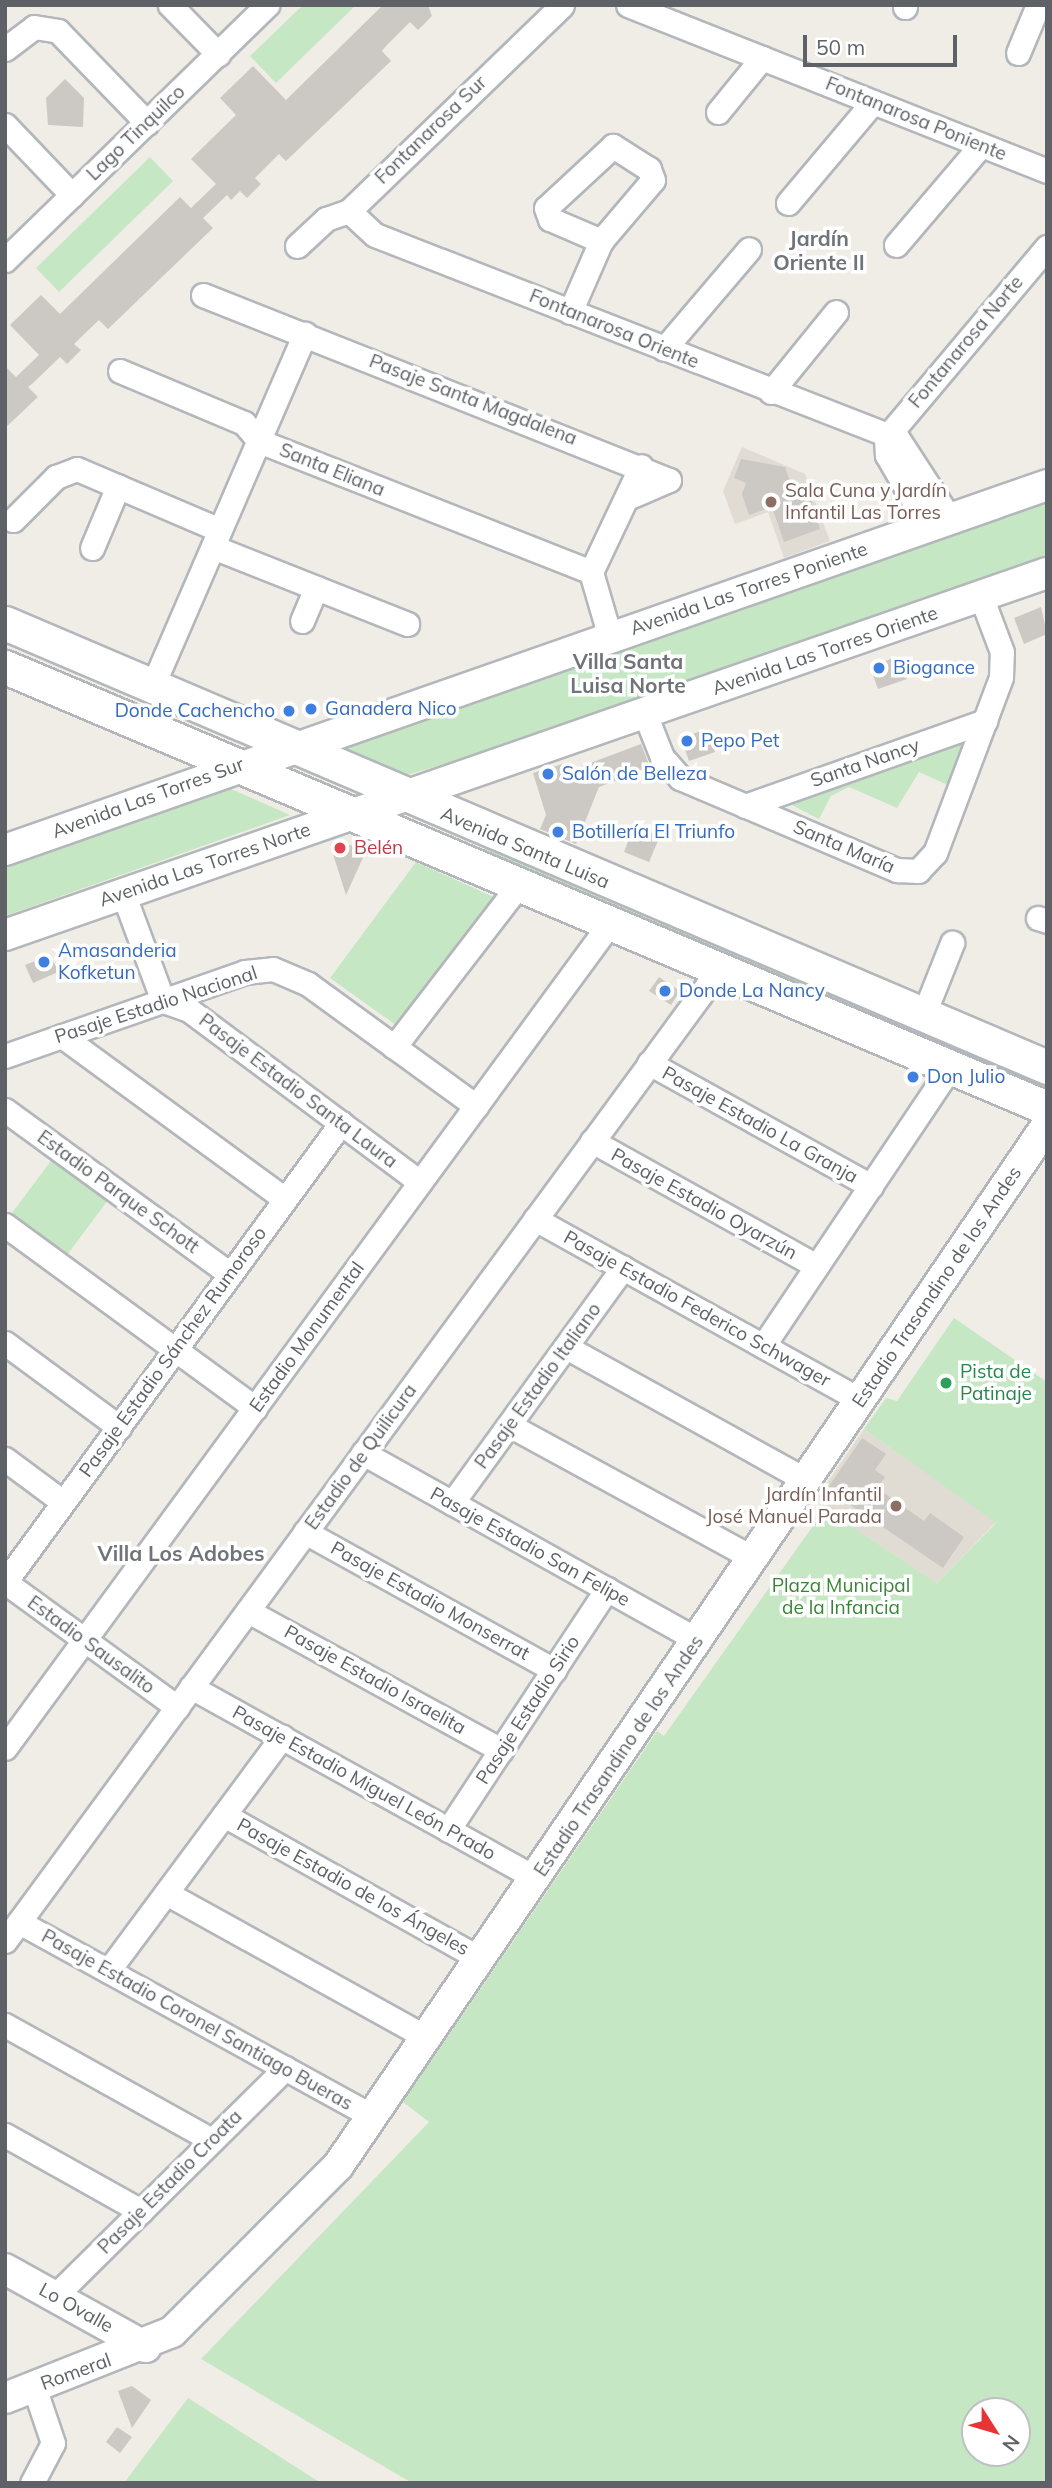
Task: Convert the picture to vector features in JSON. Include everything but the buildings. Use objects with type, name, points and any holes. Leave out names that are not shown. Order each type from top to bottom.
[{"type":"main road","name":"Avenida Santa Luisa","points":[[5,623],[406,798],[1047,1067]]},
{"type":"main road","name":"Avenida Santa Luisa","points":[[5,667],[239,765],[608,926],[1047,1108]]},
{"type":"main road","points":[[930,1018],[911,1017],[903,1027],[936,1063]]},
{"type":"street","points":[[170,5],[218,54]]},
{"type":"street","name":"Lago Tinquilco","points":[[5,260],[267,5]]},
{"type":"street","name":"Fontanarosa Sur","points":[[297,247],[326,219],[349,211],[562,5]]},
{"type":"street","name":"Fontanarosa Poniente","points":[[628,5],[1047,171]]},
{"type":"street","points":[[1018,53],[1038,5]]},
{"type":"street","points":[[5,49],[34,27],[58,31],[147,123]]},
{"type":"street","points":[[718,112],[762,58]]},
{"type":"street","points":[[788,203],[873,102]]},
{"type":"street","points":[[5,125],[72,195]]},
{"type":"street","points":[[897,245],[981,145]]},
{"type":"street","points":[[570,312],[601,241],[653,180],[649,169],[613,146],[546,208],[550,219],[601,241]]},
{"type":"street","name":"Fontanarosa Oriente","points":[[349,211],[375,234],[904,443],[939,522]]},
{"type":"street","name":"Fontanarosa Norte","points":[[886,438],[1047,247]]},
{"type":"street","points":[[664,349],[749,249]]},
{"type":"street","name":"Pasaje Santa Magdalena","points":[[203,295],[641,466],[669,484],[627,498]]},
{"type":"street","points":[[771,392],[836,312]]},
{"type":"street","points":[[120,371],[244,423],[259,441],[305,334]]},
{"type":"street","name":"Santa Eliana","points":[[152,687],[259,441],[591,572]]},
{"type":"street","points":[[610,637],[591,572],[641,466]]},
{"type":"street","points":[[13,520],[70,470],[118,486],[316,588],[407,624]]},
{"type":"street","name":"Avenida Las Torres Poniente","points":[[292,748],[1047,485]]},
{"type":"street","points":[[92,548],[118,486]]},
{"type":"street","name":"Avenida Las Torres Oriente","points":[[406,798],[1047,573]]},
{"type":"street","points":[[302,621],[316,588]]},
{"type":"street","name":"Santa María","points":[[645,714],[672,771],[745,806],[897,870],[918,871],[935,853],[985,721],[1003,663],[981,596]]},
{"type":"street","name":"Santa Nancy","points":[[745,806],[985,721]]},
{"type":"street","name":"Avenida Las Torres Sur","points":[[5,850],[292,748]]},
{"type":"street","name":"Avenida Las Torres Norte","points":[[5,935],[406,798]]},
{"type":"street","points":[[394,1047],[517,887]]},
{"type":"street","points":[[123,893],[163,1001]]},
{"type":"street","name":"Estadio Monumental","points":[[5,1748],[608,926]]},
{"type":"street","points":[[930,1018],[952,943]]},
{"type":"street","name":"Pasaje Estadio Nacional","points":[[5,1056],[245,972],[273,969],[308,984],[476,1106]]},
{"type":"street","name":"Estadio de Quilicura","points":[[5,1941],[717,972]]},
{"type":"street","name":"Pasaje Estadio Santa Laura","points":[[163,1001],[189,1010],[421,1182]]},
{"type":"street","points":[[62,1036],[285,1199]]},
{"type":"street","name":"Pasaje Estadio La Granja","points":[[649,1063],[871,1186]]},
{"type":"street","points":[[763,1346],[871,1186],[936,1063]]},
{"type":"street","name":"Estadio Parque Schott","points":[[5,1110],[230,1274]]},
{"type":"street","name":"Pasaje Estadio Sánchez Rumoroso","points":[[5,1582],[341,1123]]},
{"type":"street","name":"Estadio Trasandino de los Andes","points":[[146,2347],[207,2302],[319,2188],[374,2117],[1047,1125]]},
{"type":"street","name":"Pasaje Estadio Oyarzún","points":[[592,1141],[817,1266]]},
{"type":"street","name":"Pasaje Estadio Federico Schwager","points":[[535,1219],[860,1400]]},
{"type":"street","points":[[5,1225],[255,1408]]},
{"type":"street","name":"Pasaje Estadio Italiano","points":[[452,1503],[623,1268]]},
{"type":"street","points":[[5,1343],[119,1427]]},
{"type":"street","points":[[566,1346],[806,1480]]},
{"type":"street","points":[[509,1425],[752,1559]]},
{"type":"street","name":"Pasaje Estadio San Felipe","points":[[363,1453],[698,1640]]},
{"type":"street","points":[[5,1460],[63,1502]]},
{"type":"street","name":"Pasaje Estadio Monserrat","points":[[306,1532],[554,1670]]},
{"type":"street","name":"Estadio Sausalito","points":[[5,1582],[177,1707]]},
{"type":"street","name":"Pasaje Estadio Sirio","points":[[448,1830],[607,1589]]},
{"type":"street","name":"Pasaje Estadio Israelita","points":[[248,1611],[501,1750]]},
{"type":"street","name":"Pasaje Estadio Miguel León Prado","points":[[191,1688],[536,1878]]},
{"type":"street","points":[[108,1971],[282,1738]]},
{"type":"street","name":"Pasaje Estadio de los Ángeles","points":[[224,1815],[481,1959]]},
{"type":"street","points":[[166,1894],[428,2038]]},
{"type":"street","name":"Pasaje Estadio Coronel Santiago Bueras","points":[[19,1922],[374,2117]]},
{"type":"street","points":[[5,2025],[212,2140]]},
{"type":"street","name":"Pasaje Estadio Croata","points":[[55,2296],[285,2068]]},
{"type":"street","points":[[5,2135],[141,2211]]},
{"type":"street","name":"Lo Ovalle","points":[[5,2269],[146,2347]]},
{"type":"street","name":"Romeral","points":[[5,2398],[146,2347]]},
{"type":"street","points":[[32,2483],[53,2443],[34,2387]]},
{"type":"shaded area","name":"Sala Cuna y Jardín Infantil Las Torres","points":[[742,447],[805,474],[830,541],[784,558],[768,512],[735,524],[723,491]]},
{"type":"shaded area","name":"Jardín Infantil José Manuel Parada","points":[[864,1429],[996,1522],[937,1583],[814,1502]]},
{"type":"green space","points":[[303,5],[356,5],[276,83],[250,56]]},
{"type":"green space","points":[[150,157],[173,181],[59,292],[36,268]]},
{"type":"green space","points":[[1047,498],[1047,559],[596,718],[404,776],[336,744]]},
{"type":"green space","points":[[972,735],[950,786],[919,772],[897,808],[849,787],[831,796],[819,819],[784,801]]},
{"type":"green space","points":[[229,788],[290,815],[5,916],[5,865]]},
{"type":"green space","points":[[487,846],[897,1020],[895,1028],[478,856]]},
{"type":"green space","points":[[416,862],[498,899],[400,1028],[330,978]]},
{"type":"green space","points":[[918,1028],[1047,1077],[1047,1095],[912,1035]]},
{"type":"green space","points":[[53,1158],[108,1200],[67,1255],[12,1213]]},
{"type":"green space","name":"Plaza Municipal de la Infancia","points":[[954,1318],[1047,1382],[1047,2483],[412,2483],[201,2359],[429,2122],[403,2102],[657,1731],[664,1736],[825,1509],[937,1583],[996,1523],[864,1429],[886,1398],[897,1401]]},
{"type":"green space","points":[[188,2398],[321,2483],[124,2483]]},
{"type":"place","name":"Sala Cuna y Jardín Infantil Las Torres","points":[[771,502]]},
{"type":"place","name":"Biogance","points":[[879,668]]},
{"type":"place","name":"Ganadera Nico","points":[[311,709]]},
{"type":"place","name":"Donde Cachencho","points":[[289,711]]},
{"type":"place","name":"Pepo Pet","points":[[687,741]]},
{"type":"place","name":"Salón de Belleza","points":[[548,774]]},
{"type":"place","name":"Botillería El Triunfo","points":[[558,832]]},
{"type":"place","name":"Belén","points":[[340,848]]},
{"type":"place","name":"Amasanderia Kofketun","points":[[44,962]]},
{"type":"place","name":"Donde La Nancy","points":[[665,991]]},
{"type":"place","name":"Don Julio","points":[[913,1077]]},
{"type":"place","name":"Pista de Patinaje","points":[[946,1383]]},
{"type":"place","name":"Jardín Infantil José Manuel Parada","points":[[896,1506]]},
{"type":"district","name":"Jardín Oriente II","points":[[819,250]]},
{"type":"district","name":"Villa Santa Luisa Norte","points":[[628,673]]},
{"type":"district","name":"Villa Los Adobes","points":[[181,1553]]}]
